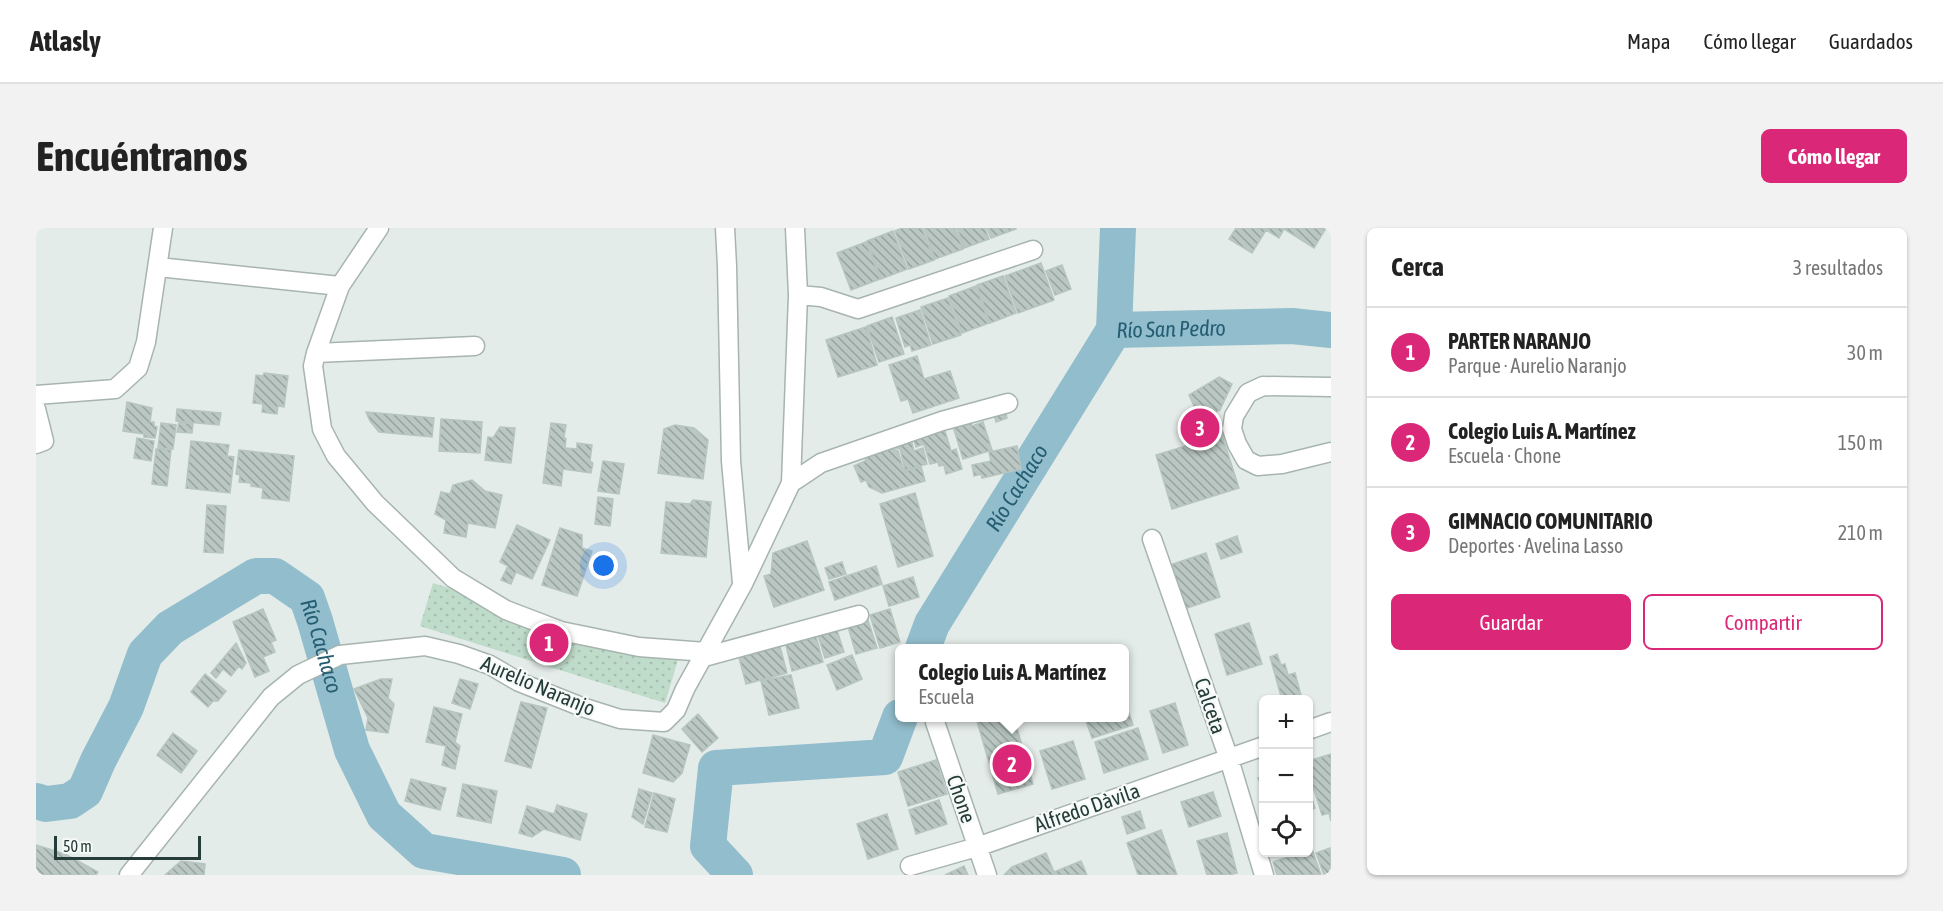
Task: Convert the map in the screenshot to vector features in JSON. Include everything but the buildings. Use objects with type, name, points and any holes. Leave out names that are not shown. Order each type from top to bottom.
[{"type":"street","points":[[36,395],[115,389],[138,368],[146,342],[163,228]]},
{"type":"street","points":[[379,228],[340,286],[316,353],[313,366],[322,429],[336,456],[375,503],[453,578],[506,610],[561,631],[639,647],[705,655],[859,615]]},
{"type":"street","points":[[724,228],[727,266],[731,461],[742,585]]},
{"type":"street","name":"Aurelio Naranjo","points":[[129,875],[271,697],[298,675],[340,655],[425,646],[459,654],[490,665],[519,682],[582,707],[620,719],[664,722],[676,710],[685,689],[742,585],[791,483],[798,295],[795,228]]},
{"type":"street","points":[[798,295],[820,297],[858,309],[1033,250]]},
{"type":"street","points":[[158,267],[340,286]]},
{"type":"street","points":[[316,353],[475,346]]},
{"type":"street","points":[[1331,387],[1263,386],[1248,393],[1234,416],[1232,429],[1246,460],[1258,466],[1282,464],[1331,452]]},
{"type":"street","points":[[791,483],[821,463],[942,421],[1008,403]]},
{"type":"street","points":[[36,409],[44,441],[36,444]]},
{"type":"street","name":"Calceta","points":[[1152,539],[1229,759],[1264,875]]},
{"type":"street","name":"Chone","points":[[935,722],[987,875]]},
{"type":"street","points":[[1313,728],[1331,723]]},
{"type":"street","name":"Alfredo Dàvila","points":[[909,866],[977,847],[1259,748]]},
{"type":"green space","points":[[433,583],[678,660],[665,703],[420,626]]},
{"type":"waterway","name":"Río San Pedro","points":[[1118,228],[1114,330],[1292,326],[1331,330]]},
{"type":"waterway","name":"Río Cachaco","points":[[924,644],[932,624],[1114,330]]},
{"type":"waterway","name":"Río Cachaco","points":[[36,801],[46,804],[70,801],[85,791],[126,707],[145,654],[170,628],[256,576],[275,576],[307,598],[352,750],[384,815],[424,851],[563,875]]},
{"type":"waterway","name":"Río Cachaco","points":[[735,875],[708,846],[716,768],[885,757],[898,722]]},
{"type":"place","name":"GIMNACIO COMUNITARIO","points":[[1200,428]]},
{"type":"place","name":"PARTER NARANJO","points":[[549,643]]},
{"type":"place","name":"Colegio Luis A. Martínez","points":[[1012,764]]}]
